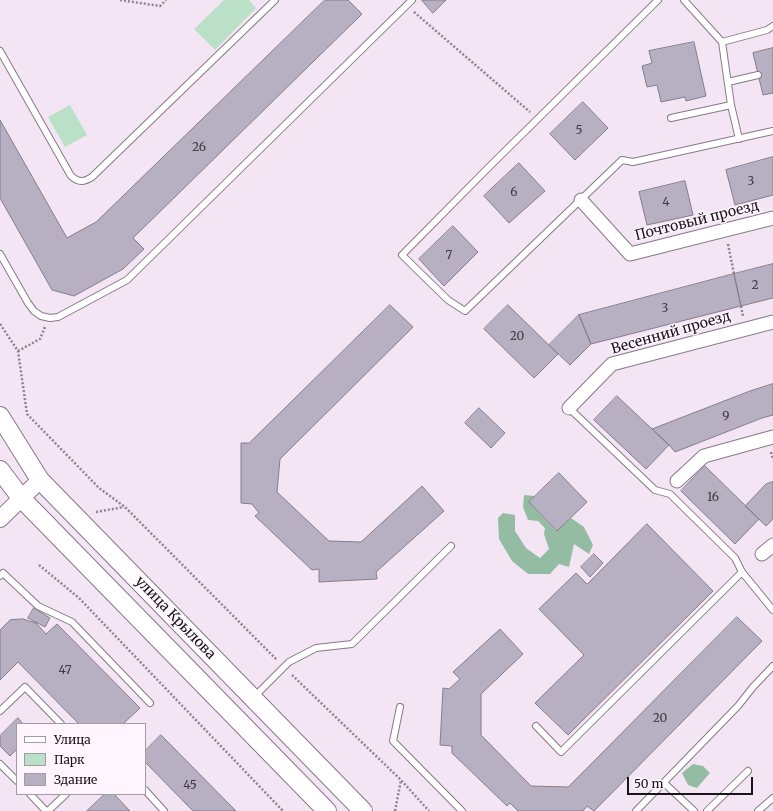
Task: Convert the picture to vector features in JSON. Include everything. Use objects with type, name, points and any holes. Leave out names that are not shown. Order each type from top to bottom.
[{"type":"main road","name":"улица Крылова","points":[[0,416],[40,480],[363,811]]},
{"type":"main road","name":"улица Крылова","points":[[0,470],[21,498],[327,811]]},
{"type":"street","name":"Почтовый проезд","points":[[581,200],[630,254],[773,218]]},
{"type":"street","name":"Весенний проезд","points":[[569,408],[612,364],[773,322]]},
{"type":"street","points":[[677,482],[704,456],[773,437]]},
{"type":"street","points":[[0,519],[40,480]]},
{"type":"street","points":[[762,554],[773,545]]},
{"type":"lane","points":[[0,51],[71,176],[75,180],[81,181],[92,177],[275,0]]},
{"type":"lane","points":[[401,0],[407,5]]},
{"type":"lane","points":[[0,254],[34,311],[41,316],[50,318],[58,317],[127,280],[412,0]]},
{"type":"lane","points":[[658,0],[402,255],[448,300],[465,311],[622,160],[634,162],[773,131]]},
{"type":"lane","points":[[684,0],[722,42],[731,105],[739,139]]},
{"type":"lane","points":[[722,42],[767,30],[773,26]]},
{"type":"lane","points":[[728,82],[758,75]]},
{"type":"lane","points":[[671,118],[731,105]]},
{"type":"lane","points":[[569,408],[655,490],[670,494],[735,558],[742,572],[773,610]]},
{"type":"lane","points":[[253,698],[289,662],[316,648],[352,644],[451,546]]},
{"type":"lane","points":[[536,726],[561,752],[742,572]]},
{"type":"lane","points":[[0,576],[3,573],[38,606],[72,622],[150,703]]},
{"type":"lane","points":[[636,811],[738,706],[753,686],[773,666]]},
{"type":"lane","points":[[0,711],[25,687],[61,723]]},
{"type":"lane","points":[[400,707],[393,741],[462,811]]},
{"type":"lane","points":[[0,764],[16,780]]},
{"type":"lane","points":[[707,811],[748,771]]},
{"type":"lane","points":[[664,783],[694,811]]},
{"type":"lane","points":[[146,791],[164,811]]},
{"type":"lane","points":[[31,795],[47,811],[65,795]]},
{"type":"lane","points":[[758,811],[773,798]]},
{"type":"path","points":[[120,0],[160,6],[166,0]]},
{"type":"path","points":[[407,5],[538,118]]},
{"type":"path","points":[[726,230],[734,274]]},
{"type":"path","points":[[0,324],[18,351],[27,414],[99,488],[125,507],[284,668],[401,780],[429,811]]},
{"type":"path","points":[[18,351],[40,339]]},
{"type":"path","points":[[92,513],[125,507]]},
{"type":"path","points":[[39,565],[80,598],[283,811]]},
{"type":"path","points":[[395,811],[401,780]]},
{"type":"green space","points":[[224,0],[249,0],[256,8],[215,50],[194,29]]},
{"type":"green space","points":[[70,105],[87,135],[65,147],[48,117]]},
{"type":"green space","points":[[524,495],[535,496],[529,502],[556,531],[571,518],[584,527],[593,545],[589,554],[574,544],[569,567],[559,564],[550,574],[528,574],[512,561],[499,539],[498,518],[503,513],[515,515],[515,531],[526,548],[540,558],[549,549],[544,534],[545,528],[538,521],[528,520],[523,507]]},
{"type":"green space","points":[[693,764],[703,766],[710,773],[697,788],[688,785],[682,773]]},
{"type":"building","points":[[325,0],[348,0],[362,14],[133,238],[144,249],[123,269],[74,296],[52,290],[0,198],[0,120],[67,238],[96,222]]},
{"type":"building","points":[[422,0],[446,0],[433,13]]},
{"type":"building","points":[[694,42],[706,96],[686,101],[685,97],[661,102],[657,85],[647,87],[642,66],[652,63],[649,51]]},
{"type":"building","points":[[773,48],[773,93],[763,95],[753,53]]},
{"type":"building","points":[[583,102],[608,128],[575,160],[550,134]]},
{"type":"building","points":[[773,157],[773,195],[735,205],[726,170]]},
{"type":"building","points":[[519,163],[545,191],[509,223],[484,196]]},
{"type":"building","points":[[685,181],[693,215],[647,225],[639,192]]},
{"type":"building","points":[[453,226],[478,252],[444,286],[419,259]]},
{"type":"building","points":[[773,264],[773,298],[741,306],[734,274]]},
{"type":"building","points":[[734,274],[741,306],[591,344],[579,315]]},
{"type":"building","points":[[390,305],[413,327],[280,459],[277,492],[329,541],[361,542],[422,486],[444,511],[376,572],[377,579],[319,582],[319,569],[312,570],[255,516],[259,513],[252,504],[241,503],[241,443],[249,443]]},
{"type":"building","points":[[508,305],[558,354],[534,378],[484,329]]},
{"type":"building","points":[[579,315],[591,344],[570,365],[549,345]]},
{"type":"building","points":[[773,384],[773,415],[675,452],[652,429],[750,391]]},
{"type":"building","points":[[617,396],[669,445],[646,469],[594,420]]},
{"type":"building","points":[[479,408],[505,433],[491,448],[465,423]]},
{"type":"building","points":[[705,466],[759,519],[735,544],[681,491]]},
{"type":"building","points":[[559,473],[587,502],[557,531],[529,502]]},
{"type":"building","points":[[773,482],[773,519],[766,526],[745,506],[766,484]]},
{"type":"building","points":[[647,524],[713,591],[568,735],[535,703],[584,655],[539,609],[576,573],[587,584]]},
{"type":"building","points":[[594,554],[603,563],[590,577],[581,567]]},
{"type":"building","points":[[34,608],[50,618],[45,627],[28,618]]},
{"type":"building","points":[[737,617],[762,641],[594,811],[587,806],[583,811],[518,811],[510,803],[507,806],[452,753],[452,746],[440,745],[443,688],[449,689],[460,679],[453,672],[500,629],[523,654],[481,694],[481,735],[531,786],[568,787]]},
{"type":"building","points":[[23,619],[36,623],[46,634],[57,624],[140,708],[124,723],[78,723],[18,662],[0,680],[0,630],[10,620]]},
{"type":"building","points":[[18,718],[22,723],[16,723],[16,750],[10,756],[0,746],[0,736]]},
{"type":"building","points":[[161,735],[236,811],[193,811],[146,763],[146,750]]},
{"type":"building","points":[[104,795],[115,795],[130,811],[87,811]]}]
